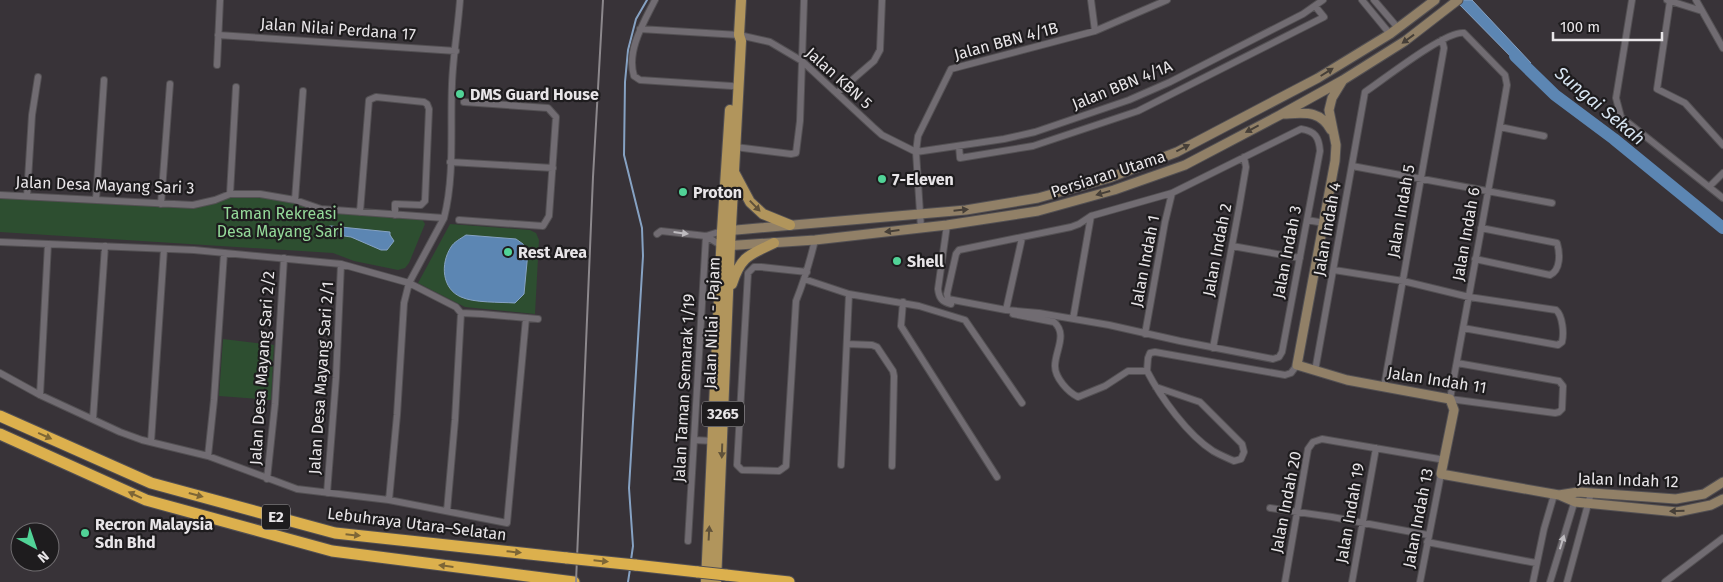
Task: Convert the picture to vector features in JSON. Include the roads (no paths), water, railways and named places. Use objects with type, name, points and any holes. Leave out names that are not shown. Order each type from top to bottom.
[{"type":"highway","name":"Lebuhraya Utara–Selatan","points":[[0,416],[151,483],[334,533],[788,582]]},
{"type":"highway","name":"E2","points":[[0,434],[146,500],[332,551],[569,582]]},
{"type":"main road","name":"3265","points":[[727,231],[734,172],[741,41],[739,35],[740,0]]},
{"type":"main road","name":"Persiaran Utama","points":[[727,231],[966,210],[1038,198],[1109,178],[1177,152],[1318,78],[1394,31],[1435,0]]},
{"type":"main road","name":"Persiaran Utama","points":[[726,245],[815,240],[947,225],[1038,211],[1114,190],[1184,165],[1280,115],[1405,41],[1458,0]]},
{"type":"main road","name":"3265","points":[[726,245],[732,86],[736,41],[739,35]]},
{"type":"main road","points":[[1297,365],[1335,161],[1336,145],[1332,133],[1329,110],[1332,98],[1342,80]]},
{"type":"main road","points":[[1280,115],[1311,114],[1321,117],[1332,133]]},
{"type":"main road","points":[[734,172],[750,202],[763,214],[790,225]]},
{"type":"main road","points":[[728,298],[736,272],[742,261],[751,254],[774,243]]},
{"type":"main road","name":"Jalan Nilai - Pajam","points":[[716,582],[728,298],[726,245]]},
{"type":"main road","name":"Jalan Nilai - Pajam","points":[[706,582],[726,245]]},
{"type":"main road","name":"Jalan Indah 11","points":[[1297,365],[1348,380],[1450,399]]},
{"type":"main road","name":"Jalan Indah 13","points":[[1441,474],[1454,410],[1450,399]]},
{"type":"main road","name":"Jalan Indah 12","points":[[1441,474],[1556,495],[1575,502],[1677,512],[1711,506],[1723,499]]},
{"type":"main road","name":"Jalan Indah 12","points":[[1556,495],[1578,492],[1676,499],[1704,494],[1723,482]]},
{"type":"street","points":[[217,65],[220,0]]},
{"type":"street","points":[[389,500],[404,303],[409,283],[444,218],[447,207],[452,81],[460,0]]},
{"type":"street","points":[[655,0],[640,29],[634,50],[632,70],[634,76],[640,80],[732,86]]},
{"type":"street","points":[[735,147],[792,154],[798,148],[804,0]]},
{"type":"street","points":[[837,93],[874,61],[880,50],[882,0]]},
{"type":"street","points":[[1091,0],[1095,31]]},
{"type":"street","name":"Jalan BBN 4/1B","points":[[921,228],[916,152],[918,136],[951,69],[1095,31],[1168,0]]},
{"type":"street","name":"Jalan BBN 4/1A","points":[[916,152],[1004,139],[1062,123],[1129,100],[1218,59],[1303,14],[1323,0]]},
{"type":"street","points":[[1362,0],[1394,31]]},
{"type":"street","points":[[1374,0],[1394,31]]},
{"type":"street","points":[[1632,0],[1616,98],[1621,117],[1723,198]]},
{"type":"street","points":[[1702,11],[1669,0],[1657,89],[1686,103],[1723,145]]},
{"type":"street","points":[[1696,0],[1723,48]]},
{"type":"street","points":[[959,146],[960,158],[1033,146],[1138,111],[1324,17],[1315,6]]},
{"type":"street","name":"Jalan KBN 5","points":[[640,29],[739,35],[770,42],[802,60],[882,135],[916,152]]},
{"type":"street","name":"Jalan Indah 6","points":[[1442,40],[1458,32],[1464,33],[1505,75],[1507,85],[1450,399]]},
{"type":"street","name":"Jalan Nilai Perdana 17","points":[[218,35],[456,51]]},
{"type":"street","name":"Jalan Indah 4","points":[[1315,371],[1365,92],[1442,40]]},
{"type":"street","name":"Jalan Indah 5","points":[[1384,387],[1444,48],[1442,40]]},
{"type":"street","points":[[27,196],[32,116],[38,76]]},
{"type":"street","points":[[96,200],[104,80]]},
{"type":"street","points":[[162,204],[170,84]]},
{"type":"street","points":[[230,194],[236,87]]},
{"type":"street","points":[[296,200],[303,91]]},
{"type":"street","points":[[360,212],[368,100],[376,97],[424,102],[429,109],[425,201],[421,205],[395,204],[395,215]]},
{"type":"street","points":[[459,220],[543,226],[549,216],[556,117],[548,108],[464,102]]},
{"type":"street","points":[[1062,123],[1066,135]]},
{"type":"street","points":[[1500,127],[1544,136]]},
{"type":"street","name":"Jalan Indah 3","points":[[1213,348],[1273,359],[1279,357],[1282,352],[1320,151],[1317,135],[1310,130],[1301,129],[1244,157]]},
{"type":"street","points":[[1213,348],[1073,319],[952,301],[948,298],[947,294],[956,254],[959,250],[1071,227],[1080,224],[1092,216],[1172,193],[1244,157]]},
{"type":"street","name":"Jalan Indah 2","points":[[1213,348],[1246,167],[1244,157]]},
{"type":"street","points":[[450,162],[553,168]]},
{"type":"street","points":[[1352,166],[1552,203]]},
{"type":"street","points":[[1709,187],[1723,173]]},
{"type":"street","name":"Jalan Indah 1","points":[[1145,334],[1172,193]]},
{"type":"street","name":"Jalan Desa Mayang Sari 3","points":[[0,195],[193,205],[216,200],[230,194],[260,194],[296,200],[321,209],[444,218]]},
{"type":"street","points":[[1073,319],[1092,216]]},
{"type":"street","points":[[1307,220],[1324,223]]},
{"type":"street","points":[[947,225],[938,289],[942,300],[947,303],[1054,322],[1061,333],[1055,368],[1066,388],[1070,393],[1078,397],[1105,386],[1128,371],[1147,371]]},
{"type":"street","points":[[1475,259],[1550,275],[1558,269],[1557,243],[1481,228]]},
{"type":"street","points":[[657,234],[662,231],[706,236],[726,245]]},
{"type":"street","points":[[706,236],[727,231]]},
{"type":"street","name":"Jalan Taman Semarak 1/19","points":[[688,541],[706,236]]},
{"type":"street","points":[[1006,310],[1022,238]]},
{"type":"street","points":[[815,240],[806,276],[796,301],[786,466],[779,471],[742,470],[737,465],[748,273],[754,267],[806,276],[849,294],[903,302],[965,320],[1022,403]]},
{"type":"street","points":[[0,242],[164,249],[341,264],[409,283],[456,307],[461,313],[455,420],[447,511]]},
{"type":"street","points":[[40,395],[48,244]]},
{"type":"street","points":[[93,419],[105,246]]},
{"type":"street","points":[[1232,246],[1300,258]]},
{"type":"street","points":[[151,442],[164,249]]},
{"type":"street","points":[[208,456],[214,400],[224,253]]},
{"type":"street","name":"Jalan Desa Mayang Sari 2/2","points":[[267,479],[275,404],[284,258]]},
{"type":"street","name":"Jalan Desa Mayang Sari 2/1","points":[[327,493],[336,378],[341,264]]},
{"type":"street","points":[[1334,270],[1403,281],[1469,297],[1556,310],[1560,314],[1563,338],[1562,342],[1558,345],[1463,328]]},
{"type":"street","points":[[841,465],[849,294]]},
{"type":"street","points":[[903,302],[901,326],[997,477]]},
{"type":"street","points":[[461,313],[538,319]]},
{"type":"street","points":[[0,373],[40,395],[120,432],[208,456],[297,490],[389,500],[508,523],[526,318]]},
{"type":"street","points":[[847,344],[877,347],[893,371],[892,466]]},
{"type":"street","points":[[1156,386],[1200,402],[1242,444],[1244,452],[1241,459],[1234,462],[1212,451],[1184,426],[1156,386],[1147,371],[1150,354],[1155,352],[1285,375],[1291,373],[1297,365]]},
{"type":"street","name":"Jalan Indah 11","points":[[1450,399],[1555,413],[1562,409],[1564,386],[1559,381],[1457,363]]},
{"type":"street","name":"Jalan Indah 20","points":[[1285,582],[1308,449],[1313,442],[1322,439],[1445,460]]},
{"type":"street","points":[[694,440],[713,441]]},
{"type":"street","name":"Jalan Indah 19","points":[[1352,582],[1376,448]]},
{"type":"street","name":"Jalan Indah 13","points":[[1420,582],[1441,474]]},
{"type":"street","points":[[1550,582],[1578,492]]},
{"type":"street","points":[[1567,582],[1591,493]]},
{"type":"street","points":[[1533,582],[1536,563],[1556,495]]},
{"type":"street","points":[[1270,508],[1362,522],[1428,535]]},
{"type":"street","points":[[1665,582],[1723,538]]},
{"type":"street","points":[[1427,542],[1536,563]]},
{"type":"water","points":[[1455,0],[1472,0],[1531,63],[1523,69]]},
{"type":"water","points":[[325,227],[390,232],[394,241],[387,250],[381,250],[351,237],[324,233]]},
{"type":"water","points":[[466,235],[516,239],[523,244],[528,252],[524,294],[515,303],[466,299],[450,288],[444,268],[447,254],[452,245]]},
{"type":"waterway","points":[[631,560],[633,546],[629,488],[643,256],[642,228],[624,155],[625,82],[628,50],[636,19],[647,0]]},
{"type":"waterway","name":"Sungai Sekah","points":[[1515,56],[1555,95],[1614,139],[1723,228]]},
{"type":"waterway","points":[[628,582],[630,569]]},
{"type":"railway","points":[[576,582],[593,177],[603,0]]},
{"type":"place","name":"DMS Guard House","points":[[460,94]]},
{"type":"place","name":"7-Eleven","points":[[882,179]]},
{"type":"place","name":"Proton","points":[[683,192]]},
{"type":"place","name":"Rest Area","points":[[508,252]]},
{"type":"place","name":"Shell","points":[[897,261]]},
{"type":"place","name":"Recron Malaysia Sdn Bhd","points":[[85,533]]},
{"type":"park label","name":"Taman Rekreasi Desa Mayang Sari","points":[[280,222]]}]
